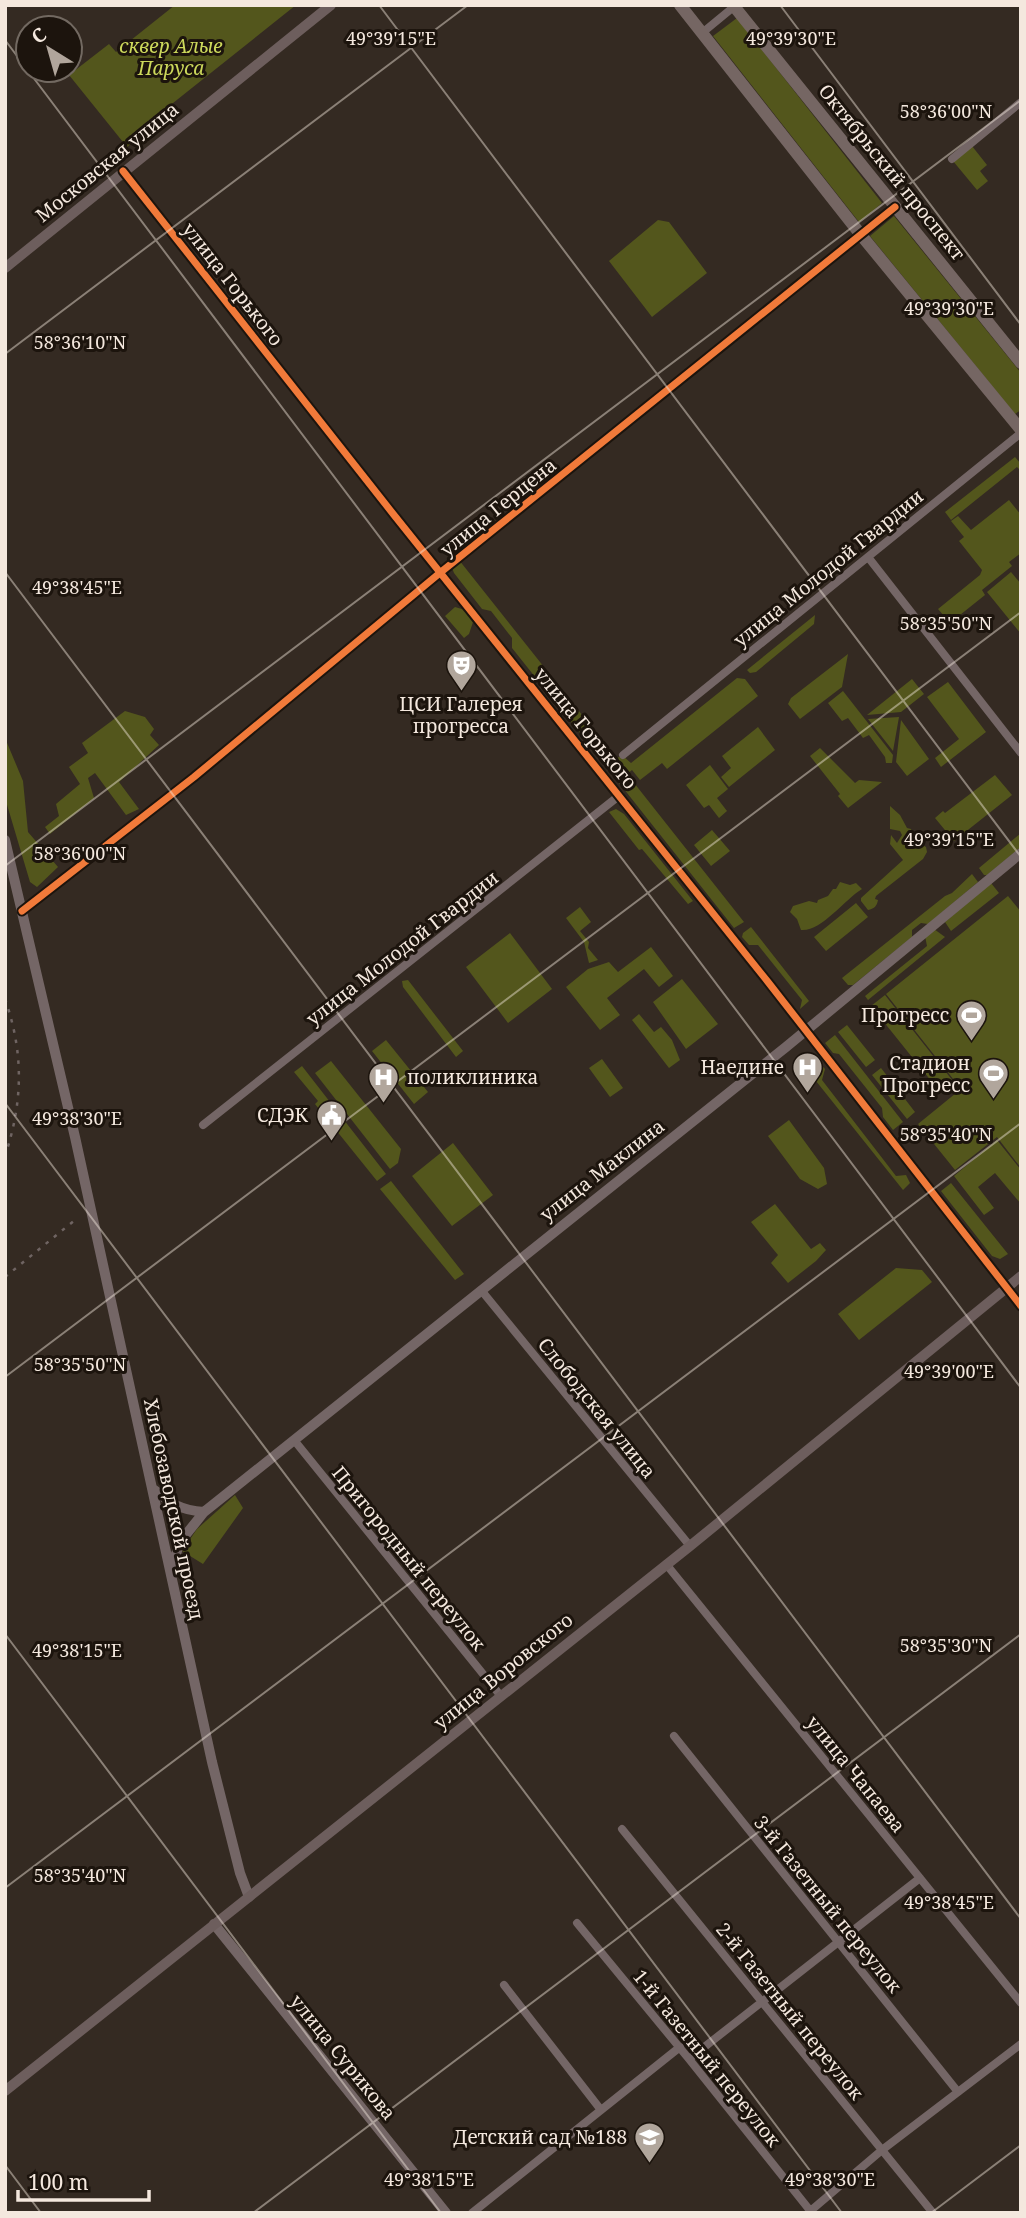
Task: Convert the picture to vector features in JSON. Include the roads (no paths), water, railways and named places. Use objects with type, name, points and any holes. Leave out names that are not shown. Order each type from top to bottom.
[{"type":"main road","name":"Московская улица","points":[[5,268],[331,5]]},
{"type":"main road","points":[[680,5],[861,235],[1021,431]]},
{"type":"main road","name":"Октябрьский проспект","points":[[734,6],[1021,363]]},
{"type":"main road","name":"улица Воровского","points":[[5,2091],[690,1546],[1021,1276]]},
{"type":"street","points":[[702,33],[734,6]]},
{"type":"street","points":[[951,159],[1021,102]]},
{"type":"street","name":"улица Горького","points":[[123,171],[806,1030],[1021,1306]]},
{"type":"street","name":"улица Герцена","points":[[23,911],[203,770],[441,572],[895,207]]},
{"type":"street","name":"улица Молодой Гвардии","points":[[623,755],[1021,431]]},
{"type":"street","points":[[868,556],[1021,753]]},
{"type":"street","name":"улица Молодой Гвардии","points":[[203,1125],[620,795]]},
{"type":"street","name":"Хлебозаводской проезд","points":[[5,840],[171,1569],[212,1762],[240,1873],[249,1897]]},
{"type":"street","name":"улица Маклина","points":[[171,1569],[180,1542],[204,1512],[806,1030],[1021,853]]},
{"type":"street","name":"Слободская улица","points":[[481,1290],[690,1546]]},
{"type":"street","name":"Пригородный переулок","points":[[294,1440],[500,1695]]},
{"type":"street","points":[[153,1489],[185,1511],[204,1512]]},
{"type":"street","name":"улица Чапаева","points":[[666,1564],[1021,2003]]},
{"type":"street","name":"3-й Газетный переулок","points":[[674,1736],[958,2092]]},
{"type":"street","name":"2-й Газетный переулок","points":[[622,1829],[933,2213]]},
{"type":"street","points":[[690,2059],[920,1878]]},
{"type":"street","name":"1-й Газетный переулок","points":[[577,1923],[690,2059],[810,2212]]},
{"type":"street","name":"улица Сурикова","points":[[214,1924],[446,2213]]},
{"type":"street","points":[[504,1985],[601,2110]]},
{"type":"street","points":[[810,2212],[882,2150],[1021,2044]]},
{"type":"street","points":[[472,2213],[680,2047]]},
{"type":"railway","points":[[5,999],[16,1039],[19,1078],[15,1116],[5,1156]]},
{"type":"railway","points":[[5,1277],[75,1220]]},
{"type":"place","name":"ЦСИ Галерея прогресса","points":[[461,692]]},
{"type":"place","name":"Прогресс","points":[[972,1042]]},
{"type":"place","name":"Наедине","points":[[807,1094]]},
{"type":"place","name":"Стадион Прогресс","points":[[993,1101]]},
{"type":"place","name":"поликлиника","points":[[384,1104]]},
{"type":"place","name":"СДЭК","points":[[331,1142]]},
{"type":"place","name":"Детский сад №188","points":[[650,2164]]},
{"type":"park label","name":"сквер Алые Паруса","points":[[171,57]]}]
